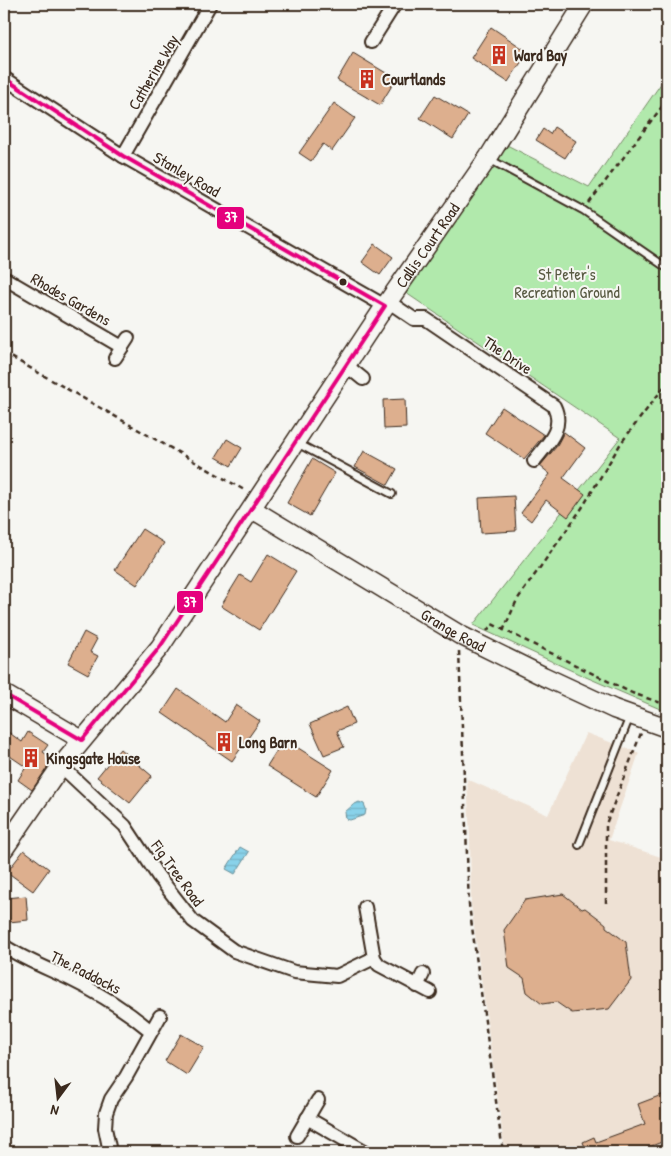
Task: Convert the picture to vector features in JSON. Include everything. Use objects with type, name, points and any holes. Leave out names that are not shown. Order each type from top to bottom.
[{"type":"street","name":"Catherine Way","points":[[123,156],[210,4]]},
{"type":"street","points":[[371,42],[395,4]]},
{"type":"street","name":"Callis Court Road","points":[[4,849],[61,766],[160,646],[387,304],[488,158],[584,4]]},
{"type":"street","name":"Stanley Road","points":[[4,78],[123,156],[387,304]]},
{"type":"street","name":"Rhodes Gardens","points":[[4,278],[122,348]]},
{"type":"street","name":"The Drive","points":[[387,304],[414,319],[426,319],[554,406],[559,421],[557,427],[534,462]]},
{"type":"street","points":[[347,366],[363,379]]},
{"type":"street","name":"Grange Road","points":[[256,504],[460,635],[543,676],[630,715],[667,728]]},
{"type":"street","points":[[4,694],[82,740]]},
{"type":"street","name":"Fig Tree Road","points":[[61,766],[125,826],[158,876],[192,921],[234,951],[294,972],[337,976],[374,958]]},
{"type":"street","points":[[364,907],[374,958],[379,965],[430,992]]},
{"type":"street","name":"The Paddocks","points":[[4,946],[34,964],[97,993],[132,1015],[151,1031]]},
{"type":"street","points":[[417,986],[423,974]]},
{"type":"street","points":[[110,1152],[105,1128],[106,1113],[111,1099],[126,1077],[160,1016]]},
{"type":"street","points":[[297,1136],[318,1100]]},
{"type":"street","points":[[307,1118],[366,1152]]},
{"type":"lane","points":[[488,158],[583,210],[667,268]]},
{"type":"lane","points":[[296,442],[392,494]]},
{"type":"lane","points":[[579,845],[630,715]]},
{"type":"path","points":[[583,210],[667,100]]},
{"type":"path","points":[[4,353],[256,504]]},
{"type":"path","points":[[667,383],[621,443],[582,508],[517,600],[503,630],[632,693],[667,705]]},
{"type":"path","points":[[460,635],[468,905],[503,1152]]},
{"type":"path","points":[[606,903],[606,824],[634,751]]},
{"type":"shaded area","points":[[586,733],[639,753],[609,840],[667,859],[667,1152],[505,1152],[471,904],[467,779],[548,815]]},
{"type":"green space","name":"St Peter's Recreation Ground","points":[[667,75],[667,712],[473,625],[620,438],[406,293],[503,143],[589,187]]},
{"type":"water","points":[[359,802],[364,804],[366,809],[365,815],[350,820],[346,819],[345,812]]},
{"type":"water","points":[[240,847],[249,852],[235,874],[226,869]]},
{"type":"building","name":"Ward Bay","points":[[491,27],[528,52],[508,82],[471,58]]},
{"type":"building","name":"Courtlands","points":[[353,53],[396,79],[380,105],[337,80]]},
{"type":"building","points":[[435,95],[468,115],[453,139],[420,118]]},
{"type":"building","points":[[334,103],[355,118],[332,151],[323,144],[311,161],[299,153]]},
{"type":"building","points":[[554,127],[576,141],[565,158],[536,140],[543,129],[550,134]]},
{"type":"building","points":[[375,244],[393,257],[380,275],[362,262]]},
{"type":"building","points":[[405,399],[406,428],[384,429],[383,400]]},
{"type":"building","points":[[502,407],[544,435],[524,459],[485,433]]},
{"type":"building","points":[[564,432],[585,448],[563,478],[585,494],[568,517],[546,500],[531,521],[521,513],[550,474],[540,466],[556,447]]},
{"type":"building","points":[[227,439],[242,448],[231,466],[216,457]]},
{"type":"building","points":[[364,451],[397,469],[388,485],[355,467]]},
{"type":"building","points":[[312,459],[335,473],[310,516],[287,503]]},
{"type":"building","points":[[514,496],[516,531],[481,533],[479,498]]},
{"type":"building","points":[[142,529],[164,543],[137,585],[115,570]]},
{"type":"building","points":[[268,554],[296,571],[259,630],[221,606],[240,575],[251,582]]},
{"type":"building","points":[[84,632],[97,639],[90,652],[98,656],[88,674],[68,663]]},
{"type":"building","name":"Long Barn","points":[[178,689],[225,722],[236,705],[260,721],[232,761],[162,713]]},
{"type":"building","points":[[347,707],[354,724],[337,731],[344,747],[324,755],[310,724]]},
{"type":"building","name":"Kingsgate House","points":[[4,729],[22,742],[28,732],[48,745],[43,752],[53,759],[32,790],[18,780],[26,767],[4,752]]},
{"type":"building","points":[[284,739],[333,770],[316,797],[267,766]]},
{"type":"building","points":[[120,749],[152,776],[130,803],[97,777]]},
{"type":"building","points":[[24,850],[49,869],[33,891],[7,872]]},
{"type":"building","points":[[563,894],[582,909],[585,908],[601,920],[606,924],[606,927],[626,942],[631,980],[609,1009],[572,1013],[556,1002],[542,1004],[527,992],[524,978],[509,968],[504,930],[525,900]]},
{"type":"building","points":[[26,896],[28,920],[9,922],[7,898]]},
{"type":"building","points":[[181,1034],[204,1047],[187,1075],[165,1061]]},
{"type":"building","points":[[667,1093],[667,1140],[636,1152],[573,1152],[585,1147],[583,1142],[594,1137],[596,1142],[645,1124],[638,1104]]},
{"type":"transit line","name":"37","points":[[4,78],[123,156],[385,306],[160,647],[82,740],[4,694]]},
{"type":"place","name":"Ward Bay","points":[[499,55]]},
{"type":"place","name":"Courtlands","points":[[367,79]]},
{"type":"place","name":"Long Barn","points":[[224,742]]},
{"type":"place","name":"Kingsgate House","points":[[31,758]]}]
